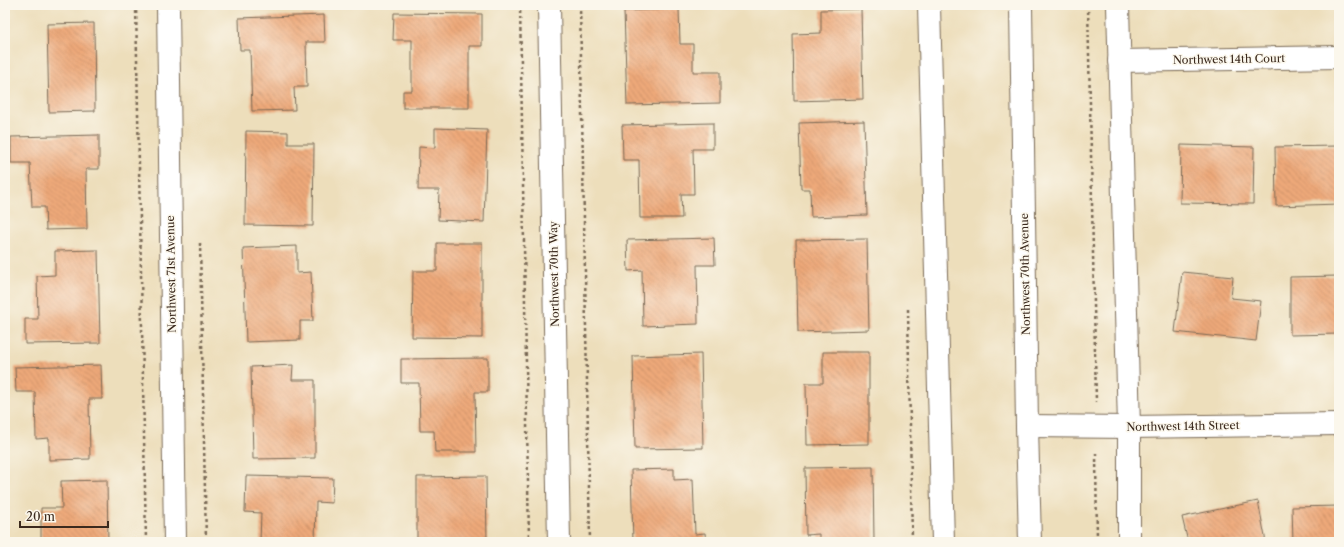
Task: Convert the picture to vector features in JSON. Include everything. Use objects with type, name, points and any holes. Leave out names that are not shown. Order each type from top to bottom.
[{"type":"street","name":"Northwest 71st Avenue","points":[[168,5],[175,542]]},
{"type":"street","name":"Northwest 70th Way","points":[[549,5],[559,542]]},
{"type":"street","points":[[930,5],[943,542]]},
{"type":"street","name":"Northwest 70th Avenue","points":[[1021,5],[1030,542]]},
{"type":"street","points":[[1118,5],[1129,427],[1129,542]]},
{"type":"street","name":"Northwest 14th Court","points":[[1119,61],[1339,57]]},
{"type":"street","name":"Northwest 14th Street","points":[[1027,426],[1129,427],[1339,424]]},
{"type":"path","points":[[136,5],[146,542]]},
{"type":"path","points":[[520,5],[529,542]]},
{"type":"path","points":[[580,5],[590,542]]},
{"type":"path","points":[[1088,5],[1097,542]]},
{"type":"path","points":[[200,242],[206,542]]},
{"type":"building","points":[[679,9],[680,44],[693,44],[693,72],[720,72],[720,103],[627,105],[624,11]]},
{"type":"building","points":[[861,9],[863,99],[794,101],[793,34],[821,33],[821,10]]},
{"type":"building","points":[[394,13],[482,14],[482,46],[469,46],[469,108],[403,108],[403,91],[412,91],[412,40],[393,40]]},
{"type":"building","points":[[324,15],[325,42],[306,42],[307,87],[294,87],[295,110],[252,111],[250,50],[240,50],[239,18]]},
{"type":"building","points":[[94,23],[95,111],[49,112],[47,24]]},
{"type":"building","points":[[864,121],[867,215],[811,217],[810,189],[801,189],[799,123]]},
{"type":"building","points":[[713,123],[713,149],[693,149],[694,194],[681,194],[682,218],[640,218],[639,160],[623,160],[622,125]]},
{"type":"building","points":[[435,128],[487,130],[484,222],[438,220],[439,190],[418,190],[419,147],[435,148]]},
{"type":"building","points":[[246,131],[288,132],[288,144],[314,144],[313,226],[245,225]]},
{"type":"building","points":[[99,135],[99,169],[86,169],[87,229],[46,230],[45,207],[32,207],[30,163],[11,163],[11,137]]},
{"type":"building","points":[[1181,145],[1254,147],[1253,204],[1180,203]]},
{"type":"building","points":[[1339,146],[1339,204],[1276,206],[1275,147]]},
{"type":"building","points":[[714,238],[715,265],[697,265],[698,324],[643,326],[642,270],[628,271],[627,240]]},
{"type":"building","points":[[867,239],[869,330],[798,332],[796,240]]},
{"type":"building","points":[[437,243],[482,243],[482,338],[412,337],[413,271],[437,271]]},
{"type":"building","points":[[297,246],[297,273],[311,272],[313,321],[300,321],[300,340],[246,342],[243,248]]},
{"type":"building","points":[[98,250],[100,343],[25,344],[25,319],[38,319],[37,276],[55,275],[55,251]]},
{"type":"building","points":[[1182,272],[1233,277],[1231,298],[1261,301],[1256,341],[1175,332]]},
{"type":"building","points":[[1339,276],[1339,334],[1290,335],[1290,277]]},
{"type":"building","points":[[823,352],[869,352],[869,444],[807,445],[806,383],[823,383]]},
{"type":"building","points":[[701,354],[703,448],[635,449],[633,356]]},
{"type":"building","points":[[488,358],[488,392],[475,392],[476,452],[435,452],[434,431],[420,431],[419,383],[401,383],[401,359]]},
{"type":"building","points":[[101,365],[102,399],[89,399],[90,459],[49,460],[49,438],[36,439],[35,392],[16,392],[15,367]]},
{"type":"building","points":[[293,365],[292,380],[315,380],[315,458],[253,459],[251,367]]},
{"type":"building","points":[[873,467],[874,542],[819,542],[819,534],[806,535],[805,468]]},
{"type":"building","points":[[674,469],[674,480],[693,479],[695,534],[705,533],[706,542],[633,542],[631,470]]},
{"type":"building","points":[[246,476],[333,478],[332,503],[316,502],[315,542],[260,542],[261,513],[245,512]]},
{"type":"building","points":[[486,476],[487,542],[417,542],[417,477]]},
{"type":"building","points":[[107,480],[108,542],[41,542],[41,508],[62,508],[61,481]]},
{"type":"building","points":[[1258,501],[1266,542],[1188,542],[1182,517]]},
{"type":"building","points":[[1339,506],[1339,542],[1293,542],[1292,507]]}]
